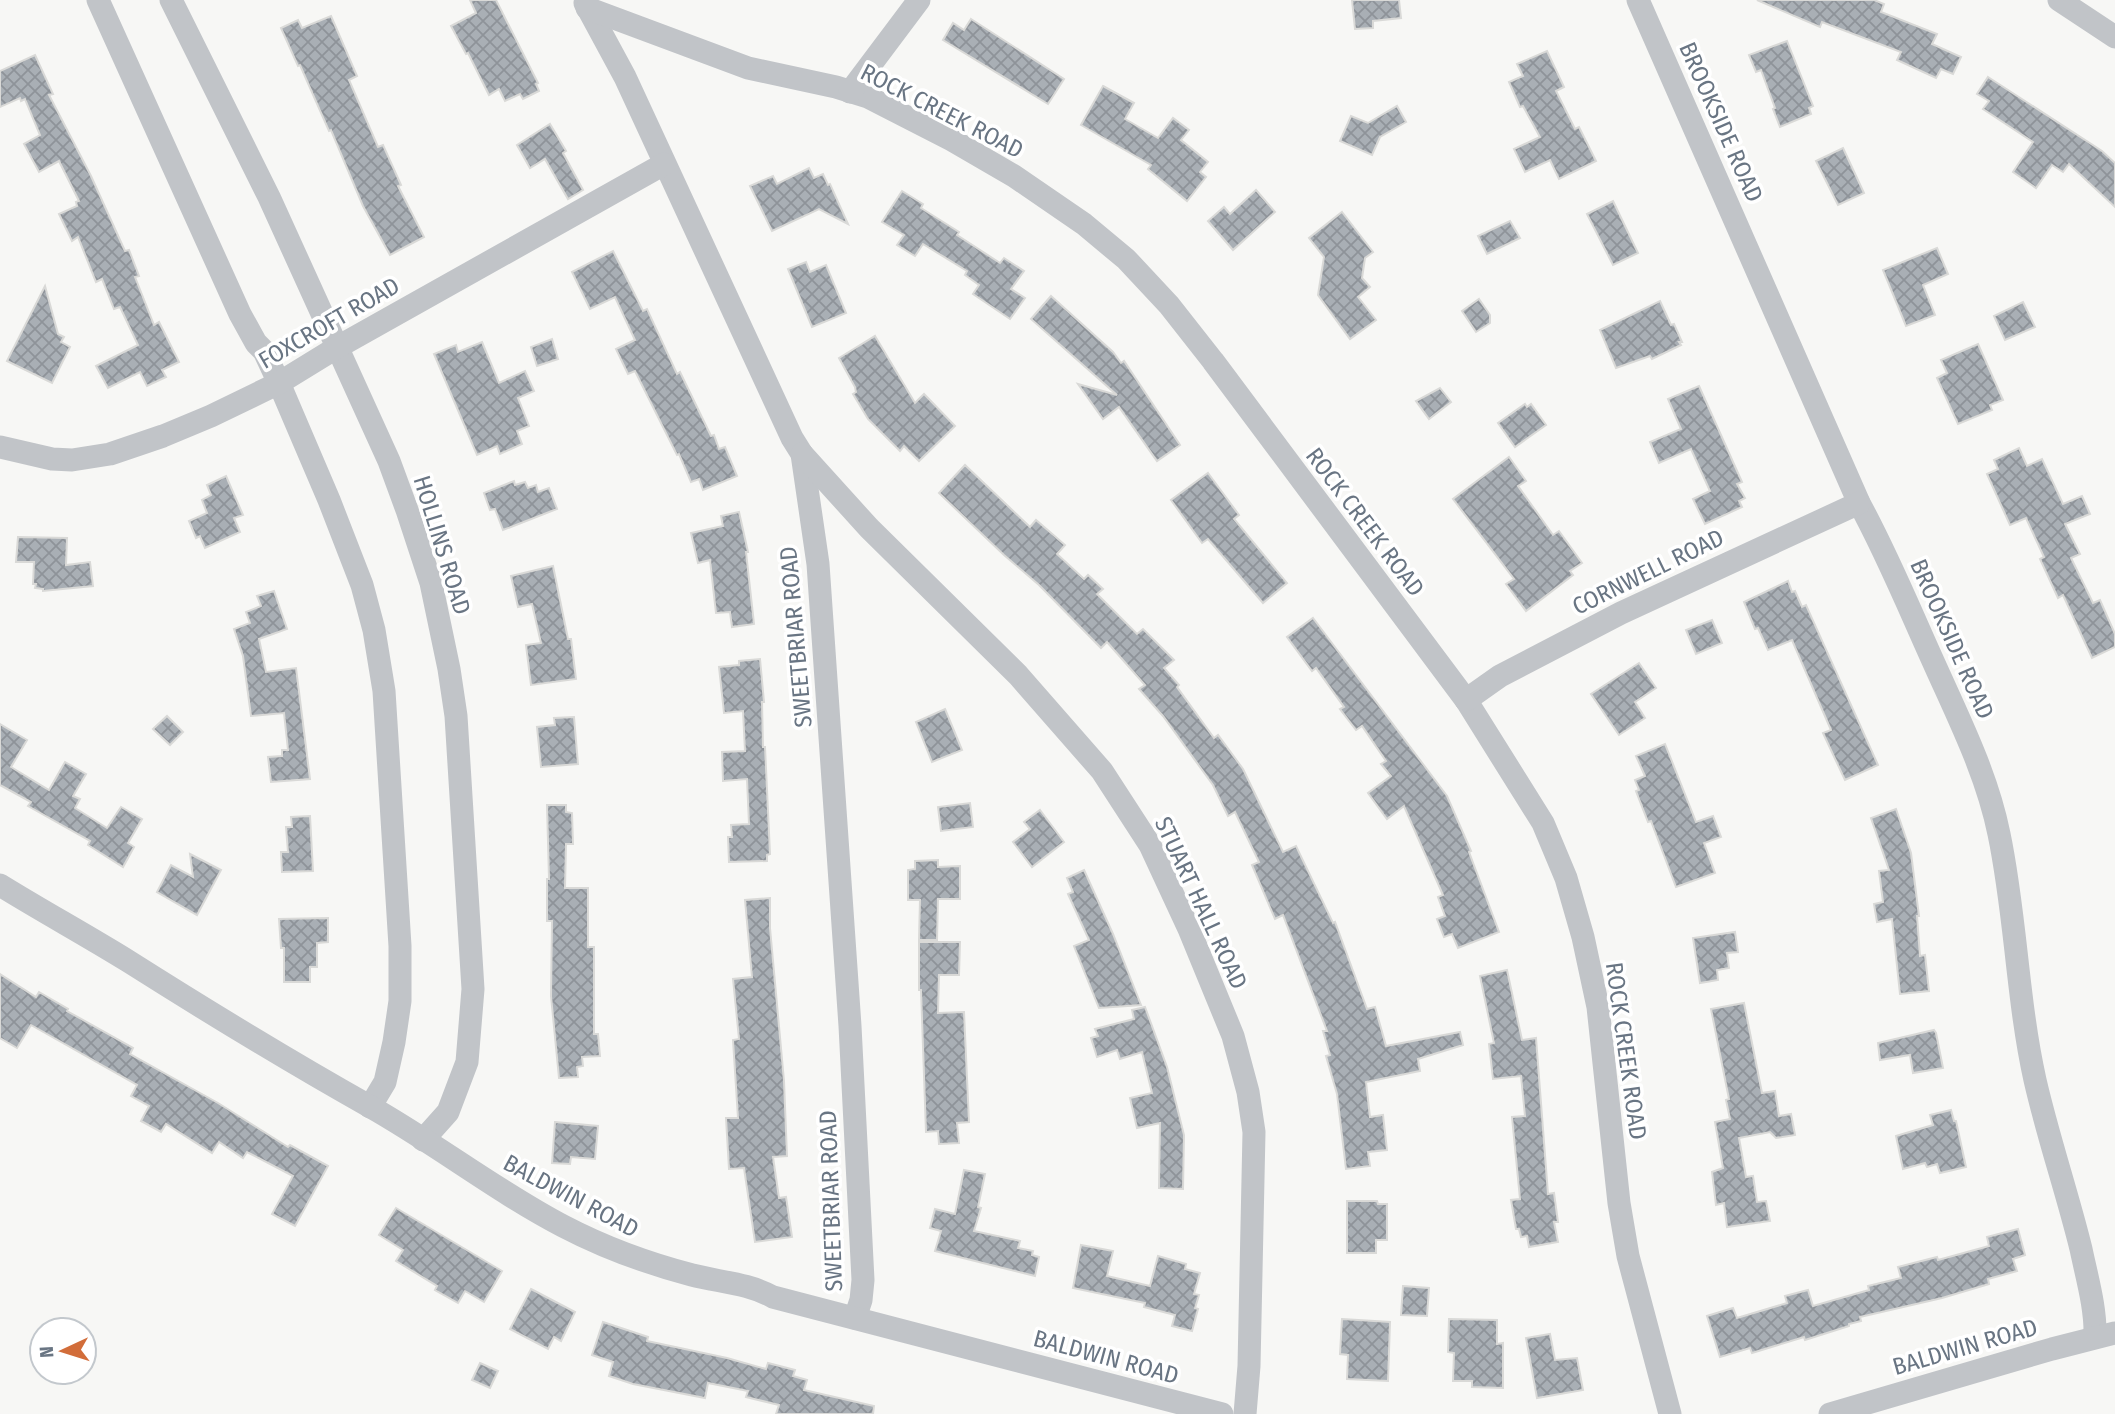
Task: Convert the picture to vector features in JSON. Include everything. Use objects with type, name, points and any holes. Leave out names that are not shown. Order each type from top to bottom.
[{"type":"street","points":[[98,0],[240,314],[256,343],[264,351],[279,383],[362,585],[374,630],[384,691],[400,946],[400,1001],[385,1082],[370,1107]]},
{"type":"street","name":"HOLLINS ROAD","points":[[171,0],[270,197],[388,461],[431,583],[456,716],[472,951],[472,1001],[467,1062],[447,1112],[423,1140]]},
{"type":"street","points":[[850,92],[919,0]]},
{"type":"street","name":"BROOKSIDE ROAD","points":[[1638,0],[1859,503],[1963,728],[1988,793],[2007,876],[2024,1020],[2036,1082],[2065,1184],[2089,1285],[2105,1335]]},
{"type":"street","points":[[2059,0],[2115,37]]},
{"type":"street","name":"ROCK CREEK ROAD","points":[[585,4],[748,68],[868,97],[952,140],[1014,176],[1084,224],[1126,259],[1169,305],[1213,361],[1466,700],[1543,823],[1566,878],[1583,937],[1598,1007],[1619,1203],[1628,1256],[1670,1414]]},
{"type":"street","name":"SWEETBRIAR ROAD","points":[[585,4],[625,77],[802,454],[818,564],[850,1026],[863,1280],[861,1300],[855,1318]]},
{"type":"street","name":"FOXCROFT ROAD","points":[[0,447],[52,459],[72,460],[110,454],[163,436],[279,383],[664,164]]},
{"type":"street","name":"STUART HALL ROAD","points":[[802,454],[869,528],[1017,675],[1102,771],[1150,845],[1189,929],[1233,1036],[1248,1092],[1254,1132],[1249,1366],[1245,1414]]},
{"type":"street","name":"CORNWELL ROAD","points":[[1466,700],[1500,676],[1621,613],[1859,503]]},
{"type":"street","name":"BALDWIN ROAD","points":[[0,885],[241,1033],[370,1107],[478,1176],[562,1225],[612,1250],[670,1269],[762,1291],[773,1297],[1222,1414]]},
{"type":"street","name":"BALDWIN ROAD","points":[[1830,1414],[2105,1335]]},
{"type":"building","points":[[470,0],[496,0],[538,83],[536,84],[539,91],[523,99],[520,94],[505,101],[499,89],[489,95],[451,26],[476,13]]},
{"type":"building","points":[[1352,0],[1399,0],[1401,18],[1373,21],[1373,28],[1355,29]]},
{"type":"building","points":[[1757,0],[1874,0],[1884,4],[1881,12],[1937,34],[1932,44],[1961,57],[1953,74],[1941,69],[1936,78],[1897,60],[1901,52],[1822,22],[1820,27]]},
{"type":"building","points":[[331,16],[357,76],[349,80],[378,147],[383,145],[401,185],[398,186],[424,237],[390,255],[363,206],[331,130],[329,131],[281,28],[298,20],[302,28]]},
{"type":"building","points":[[971,19],[1064,79],[1048,104],[943,40],[953,23],[964,30]]},
{"type":"building","points":[[1787,41],[1813,106],[1809,108],[1811,114],[1780,127],[1761,70],[1756,72],[1749,55]]},
{"type":"building","points":[[1547,51],[1564,87],[1556,91],[1575,129],[1579,127],[1596,161],[1559,179],[1550,160],[1525,172],[1514,149],[1540,137],[1523,106],[1520,107],[1509,82],[1523,76],[1517,64]]},
{"type":"building","points":[[35,55],[53,94],[49,95],[91,176],[125,251],[129,250],[139,276],[135,277],[154,325],[159,322],[179,362],[162,370],[166,377],[147,386],[140,372],[108,388],[96,366],[138,345],[120,307],[114,309],[102,279],[96,282],[78,237],[72,241],[59,214],[77,206],[76,202],[79,201],[59,161],[39,172],[24,144],[40,135],[25,99],[21,101],[20,98],[0,107],[0,71]]},
{"type":"building","points":[[1988,77],[2102,151],[2115,163],[2115,207],[2069,164],[2063,172],[2052,165],[2036,188],[2013,172],[2033,142],[1983,109],[1989,101],[1977,94]]},
{"type":"building","points":[[1103,86],[1134,103],[1125,119],[1158,138],[1173,118],[1189,130],[1181,140],[1208,162],[1200,172],[1206,177],[1187,201],[1148,169],[1151,165],[1081,125]]},
{"type":"building","points":[[1397,106],[1406,122],[1380,137],[1372,155],[1340,141],[1351,116],[1368,123]]},
{"type":"building","points":[[550,124],[566,151],[563,153],[583,190],[568,199],[545,159],[530,168],[517,145]]},
{"type":"building","points":[[1843,148],[1864,193],[1838,205],[1816,161]]},
{"type":"building","points":[[809,168],[814,178],[823,174],[828,185],[830,184],[848,224],[819,209],[772,231],[750,186],[773,176],[777,184]]},
{"type":"building","points":[[1256,190],[1275,212],[1233,250],[1208,221],[1224,207],[1230,214]]},
{"type":"building","points":[[902,191],[923,204],[921,208],[959,232],[957,235],[1000,263],[1004,258],[1024,271],[1011,289],[1025,298],[1010,319],[973,294],[979,285],[965,275],[967,271],[923,244],[915,256],[897,245],[904,235],[882,222]]},
{"type":"building","points":[[1613,201],[1638,253],[1613,265],[1587,214]]},
{"type":"building","points":[[1342,212],[1373,252],[1365,258],[1362,278],[1370,287],[1358,297],[1376,320],[1350,339],[1318,295],[1324,257],[1309,238]]},
{"type":"building","points":[[1510,221],[1520,238],[1487,254],[1478,236]]},
{"type":"building","points":[[1937,248],[1948,274],[1923,285],[1935,315],[1906,326],[1883,270]]},
{"type":"building","points":[[613,251],[643,311],[647,309],[677,374],[680,372],[711,436],[714,435],[719,449],[725,447],[737,476],[703,490],[699,479],[691,482],[635,371],[628,374],[616,349],[635,340],[615,297],[590,309],[572,272]]},
{"type":"building","points":[[806,262],[810,272],[826,265],[846,313],[812,327],[788,269]]},
{"type":"building","points":[[45,286],[58,334],[64,337],[61,342],[70,347],[52,383],[7,361]]},
{"type":"building","points":[[1051,296],[1113,352],[1121,363],[1124,361],[1180,445],[1157,461],[1119,407],[1103,419],[1078,384],[1117,395],[1031,319]]},
{"type":"building","points":[[1479,299],[1490,315],[1490,323],[1476,332],[1462,311]]},
{"type":"building","points":[[1660,301],[1671,325],[1674,324],[1681,345],[1652,359],[1650,356],[1616,368],[1600,330]]},
{"type":"building","points":[[2023,302],[2035,327],[2005,340],[1994,316]]},
{"type":"building","points":[[875,336],[915,403],[924,394],[955,426],[919,461],[904,446],[900,451],[868,419],[853,394],[856,392],[855,387],[839,358]]},
{"type":"building","points":[[552,339],[558,359],[537,366],[531,347]]},
{"type":"building","points":[[482,342],[499,383],[525,371],[534,391],[518,398],[529,426],[517,431],[522,444],[500,454],[497,446],[477,455],[434,354],[456,345],[458,352]]},
{"type":"building","points":[[1978,344],[2003,400],[1990,405],[1992,410],[1958,424],[1937,378],[1947,373],[1941,360]]},
{"type":"building","points":[[1699,386],[1742,482],[1737,484],[1745,498],[1739,501],[1742,507],[1705,524],[1693,499],[1710,491],[1691,449],[1659,463],[1650,442],[1681,429],[1668,399]]},
{"type":"building","points":[[1440,388],[1451,402],[1429,419],[1416,401]]},
{"type":"building","points":[[1525,404],[1527,407],[1531,404],[1546,425],[1515,447],[1498,423]]},
{"type":"building","points":[[2019,448],[2027,466],[2042,459],[2063,504],[2082,496],[2090,514],[2065,524],[2080,554],[2071,558],[2093,603],[2100,600],[2115,634],[2115,647],[2092,658],[2063,595],[2058,598],[2040,559],[2044,557],[2026,518],[2010,525],[1987,474],[1998,469],[1994,460]]},
{"type":"building","points":[[1509,457],[1526,481],[1518,486],[1553,535],[1559,531],[1582,563],[1570,571],[1573,575],[1526,611],[1506,584],[1514,579],[1453,499]]},
{"type":"building","points":[[965,465],[1030,527],[1036,520],[1065,545],[1057,554],[1084,579],[1088,575],[1103,589],[1097,594],[1137,634],[1143,629],[1174,660],[1164,668],[1179,685],[1177,687],[1214,738],[1218,735],[1243,769],[1283,852],[1296,846],[1333,923],[1335,922],[1367,1009],[1375,1007],[1386,1046],[1460,1032],[1463,1045],[1418,1059],[1420,1071],[1366,1082],[1370,1117],[1383,1115],[1387,1150],[1368,1152],[1370,1166],[1346,1169],[1337,1094],[1326,1056],[1330,1055],[1323,1031],[1327,1031],[1283,915],[1275,919],[1252,865],[1259,862],[1235,812],[1228,816],[1213,785],[1163,716],[1139,689],[1145,685],[1107,642],[1101,648],[1039,585],[939,493]]},
{"type":"building","points":[[1208,473],[1239,515],[1234,519],[1287,583],[1263,603],[1208,539],[1202,543],[1171,500]]},
{"type":"building","points":[[226,476],[243,515],[234,518],[240,532],[205,548],[200,536],[196,538],[189,521],[207,513],[202,500],[211,495],[207,485]]},
{"type":"building","points":[[514,481],[515,485],[525,482],[528,488],[536,485],[538,492],[549,488],[557,509],[503,530],[495,509],[490,510],[484,493]]},
{"type":"building","points":[[739,512],[748,552],[754,624],[732,627],[730,612],[716,613],[710,560],[698,563],[691,533],[723,526],[721,516]]},
{"type":"building","points":[[18,537],[67,538],[66,565],[90,562],[93,586],[43,591],[35,588],[34,562],[16,562]]},
{"type":"building","points":[[553,566],[568,639],[571,639],[576,679],[531,685],[526,645],[541,643],[532,604],[518,607],[511,576]]},
{"type":"building","points":[[1788,581],[1802,607],[1806,605],[1878,765],[1845,780],[1823,733],[1831,730],[1792,640],[1768,650],[1758,628],[1755,629],[1744,602]]},
{"type":"building","points":[[274,591],[287,629],[259,639],[266,672],[296,668],[310,779],[271,782],[268,757],[282,756],[282,750],[288,750],[284,713],[251,716],[243,656],[234,629],[250,623],[246,612],[261,606],[257,596]]},
{"type":"building","points":[[1313,618],[1447,796],[1471,851],[1469,852],[1499,932],[1458,948],[1452,934],[1444,937],[1437,919],[1445,916],[1438,897],[1443,895],[1404,806],[1387,819],[1368,793],[1391,776],[1381,764],[1386,761],[1362,726],[1356,730],[1340,709],[1344,707],[1316,668],[1312,671],[1287,637]]},
{"type":"building","points":[[1712,620],[1722,643],[1696,654],[1686,630]]},
{"type":"building","points":[[760,659],[770,854],[767,855],[767,861],[729,862],[728,837],[732,837],[731,825],[749,824],[747,779],[723,781],[722,752],[745,751],[743,711],[724,713],[719,667]]},
{"type":"building","points":[[1639,663],[1656,688],[1635,702],[1645,718],[1619,735],[1591,694]]},
{"type":"building","points":[[945,709],[962,750],[932,762],[916,722]]},
{"type":"building","points":[[167,716],[183,732],[170,745],[153,729]]},
{"type":"building","points":[[574,717],[578,764],[541,767],[537,727],[555,725],[554,718]]},
{"type":"building","points":[[0,724],[27,740],[11,767],[49,790],[65,762],[86,774],[73,796],[80,799],[75,808],[107,828],[121,807],[142,819],[128,843],[134,847],[123,867],[88,845],[90,841],[28,806],[31,802],[0,785]]},
{"type":"building","points":[[1665,744],[1696,822],[1713,816],[1721,837],[1704,843],[1715,873],[1676,887],[1651,821],[1648,822],[1636,791],[1639,790],[1635,780],[1645,776],[1636,756]]},
{"type":"building","points":[[970,803],[973,827],[941,831],[938,807]]},
{"type":"building","points":[[547,805],[566,805],[566,812],[572,813],[573,844],[566,844],[565,888],[588,888],[588,947],[594,947],[594,1034],[598,1034],[600,1056],[582,1057],[583,1066],[577,1067],[578,1077],[559,1078],[551,996],[552,921],[547,921]]},
{"type":"building","points":[[1896,809],[1911,853],[1919,916],[1920,956],[1925,955],[1929,991],[1900,994],[1892,919],[1877,922],[1874,904],[1883,902],[1879,871],[1889,870],[1871,818]]},
{"type":"building","points":[[1040,810],[1064,842],[1032,867],[1013,842],[1030,829],[1024,822]]},
{"type":"building","points":[[310,816],[313,871],[282,872],[281,852],[288,852],[286,827],[292,827],[291,817]]},
{"type":"building","points":[[190,854],[221,870],[197,915],[157,892],[171,865],[193,877]]},
{"type":"building","points":[[938,860],[938,867],[960,866],[960,899],[938,899],[937,940],[919,940],[920,900],[908,900],[908,870],[915,869],[915,861]]},
{"type":"building","points":[[1084,870],[1141,1005],[1099,1008],[1074,946],[1089,940],[1068,894],[1073,892],[1067,878]]},
{"type":"building","points":[[770,898],[787,1156],[773,1157],[779,1198],[786,1197],[792,1237],[755,1242],[744,1168],[729,1169],[726,1118],[738,1118],[733,1040],[739,1039],[733,979],[752,977],[745,900]]},
{"type":"building","points":[[328,918],[328,942],[317,943],[317,967],[310,967],[310,982],[284,982],[284,948],[281,948],[279,919]]},
{"type":"building","points":[[1735,932],[1738,952],[1727,953],[1729,968],[1717,970],[1718,980],[1700,983],[1693,938]]},
{"type":"building","points":[[919,942],[960,942],[959,975],[939,975],[938,1013],[964,1012],[969,1122],[957,1123],[959,1143],[939,1144],[938,1131],[926,1132]]},
{"type":"building","points":[[1507,970],[1522,1040],[1536,1038],[1548,1194],[1554,1193],[1558,1222],[1554,1222],[1558,1242],[1529,1247],[1527,1236],[1521,1237],[1519,1229],[1516,1229],[1511,1200],[1520,1199],[1512,1117],[1525,1116],[1521,1076],[1493,1079],[1489,1044],[1494,1043],[1480,976]]},
{"type":"building","points":[[0,974],[36,997],[39,992],[133,1048],[130,1054],[218,1103],[288,1147],[290,1145],[328,1166],[295,1226],[272,1214],[293,1176],[247,1152],[243,1158],[219,1142],[212,1153],[166,1124],[161,1132],[141,1121],[149,1106],[131,1096],[137,1085],[31,1025],[17,1048],[0,1038]]},
{"type":"building","points":[[1744,1003],[1762,1093],[1775,1091],[1779,1116],[1791,1114],[1795,1135],[1776,1138],[1770,1132],[1739,1138],[1746,1177],[1753,1176],[1757,1202],[1766,1201],[1770,1221],[1727,1227],[1724,1203],[1716,1205],[1712,1172],[1723,1168],[1715,1122],[1730,1119],[1726,1100],[1729,1099],[1711,1009]]},
{"type":"building","points":[[1145,1007],[1167,1067],[1184,1135],[1183,1189],[1159,1188],[1160,1123],[1137,1128],[1130,1098],[1152,1093],[1142,1052],[1120,1059],[1117,1050],[1097,1057],[1091,1038],[1098,1036],[1095,1029],[1134,1019],[1132,1010]]},
{"type":"building","points":[[1934,1030],[1943,1068],[1913,1073],[1910,1055],[1880,1060],[1878,1043]]},
{"type":"building","points":[[1951,1110],[1966,1167],[1940,1173],[1937,1164],[1927,1167],[1925,1163],[1903,1169],[1896,1136],[1933,1125],[1930,1115]]},
{"type":"building","points":[[555,1122],[598,1126],[595,1159],[571,1157],[570,1164],[552,1163]]},
{"type":"building","points":[[964,1170],[985,1174],[978,1207],[981,1208],[974,1231],[1020,1241],[1018,1248],[1033,1251],[1032,1255],[1039,1257],[1035,1276],[935,1251],[941,1231],[930,1228],[935,1209],[955,1214]]},
{"type":"building","points":[[1347,1201],[1377,1201],[1378,1204],[1387,1204],[1387,1240],[1376,1240],[1376,1253],[1347,1253]]},
{"type":"building","points":[[396,1208],[502,1271],[484,1302],[465,1291],[458,1303],[435,1290],[437,1286],[396,1261],[403,1250],[379,1235]]},
{"type":"building","points":[[2018,1229],[2025,1255],[2013,1259],[2017,1271],[1988,1279],[1989,1284],[1860,1317],[1861,1321],[1805,1340],[1804,1337],[1752,1353],[1750,1348],[1720,1357],[1707,1316],[1733,1308],[1737,1318],[1787,1303],[1785,1296],[1808,1290],[1813,1306],[1869,1290],[1868,1286],[1901,1278],[1898,1267],[1937,1257],[1938,1260],[1989,1246],[1987,1237]]},
{"type":"building","points":[[1081,1245],[1113,1251],[1107,1276],[1150,1286],[1158,1256],[1186,1264],[1185,1269],[1200,1273],[1194,1294],[1199,1295],[1192,1331],[1172,1326],[1175,1315],[1144,1307],[1145,1303],[1073,1288]]},
{"type":"building","points":[[1403,1286],[1429,1288],[1427,1316],[1401,1315]]},
{"type":"building","points":[[531,1289],[575,1312],[561,1341],[554,1337],[548,1349],[510,1329]]},
{"type":"building","points":[[1342,1319],[1390,1322],[1388,1381],[1347,1379],[1348,1355],[1340,1354]]},
{"type":"building","points":[[1449,1319],[1497,1320],[1497,1344],[1503,1343],[1503,1388],[1472,1387],[1472,1381],[1453,1381],[1454,1353],[1448,1352]]},
{"type":"building","points":[[603,1322],[648,1337],[647,1341],[766,1369],[768,1363],[795,1370],[793,1376],[807,1380],[804,1390],[874,1406],[873,1414],[776,1414],[779,1405],[746,1397],[748,1391],[708,1383],[705,1398],[633,1384],[609,1376],[613,1362],[592,1355]]},
{"type":"building","points":[[1550,1334],[1555,1360],[1577,1358],[1583,1390],[1537,1398],[1526,1338]]},
{"type":"building","points":[[480,1363],[498,1371],[490,1388],[472,1380]]}]
